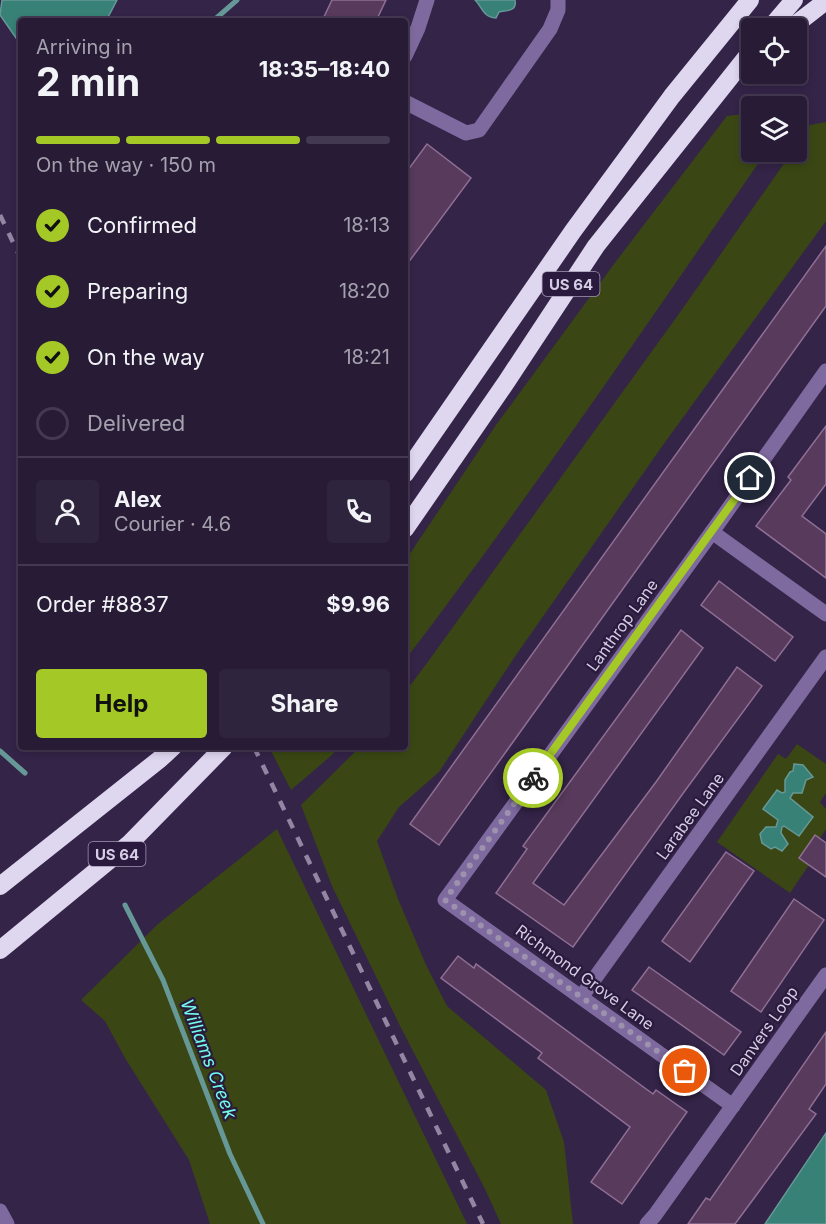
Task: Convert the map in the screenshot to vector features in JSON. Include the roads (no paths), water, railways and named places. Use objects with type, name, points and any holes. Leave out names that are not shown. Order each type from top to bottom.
[{"type":"highway","points":[[728,26],[742,0]]},
{"type":"highway","name":"US 64","points":[[408,470],[573,231],[672,96],[750,0]]},
{"type":"highway","points":[[779,18],[794,0]]},
{"type":"highway","points":[[804,18],[826,1]]},
{"type":"highway","name":"US 64","points":[[408,524],[507,381],[596,246],[741,63]]},
{"type":"highway","points":[[727,79],[741,68]]},
{"type":"highway","name":"US 64","points":[[0,886],[169,750]]},
{"type":"highway","name":"US 64","points":[[0,950],[129,844],[221,750]]},
{"type":"street","points":[[408,50],[427,0]]},
{"type":"street","points":[[408,104],[466,133],[479,130],[550,28],[558,10],[558,0]]},
{"type":"street","name":"Lanthrop Lane","points":[[445,900],[826,371]]},
{"type":"street","points":[[712,532],[826,614]]},
{"type":"street","name":"Larabee Lane","points":[[582,996],[826,657]]},
{"type":"street","name":"Richmond Grove Lane","points":[[445,900],[733,1106]]},
{"type":"street","name":"Danvers Loop","points":[[647,1224],[826,975]]},
{"type":"street","points":[[0,1211],[7,1224]]},
{"type":"waterway","points":[[216,18],[237,0]]},
{"type":"waterway","name":"Williams Creek","points":[[0,751],[25,773]]},
{"type":"waterway","name":"Williams Creek","points":[[125,905],[163,980],[230,1154],[263,1224]]},
{"type":"railway","points":[[0,215],[18,253]]},
{"type":"railway","points":[[255,750],[483,1224]]}]
